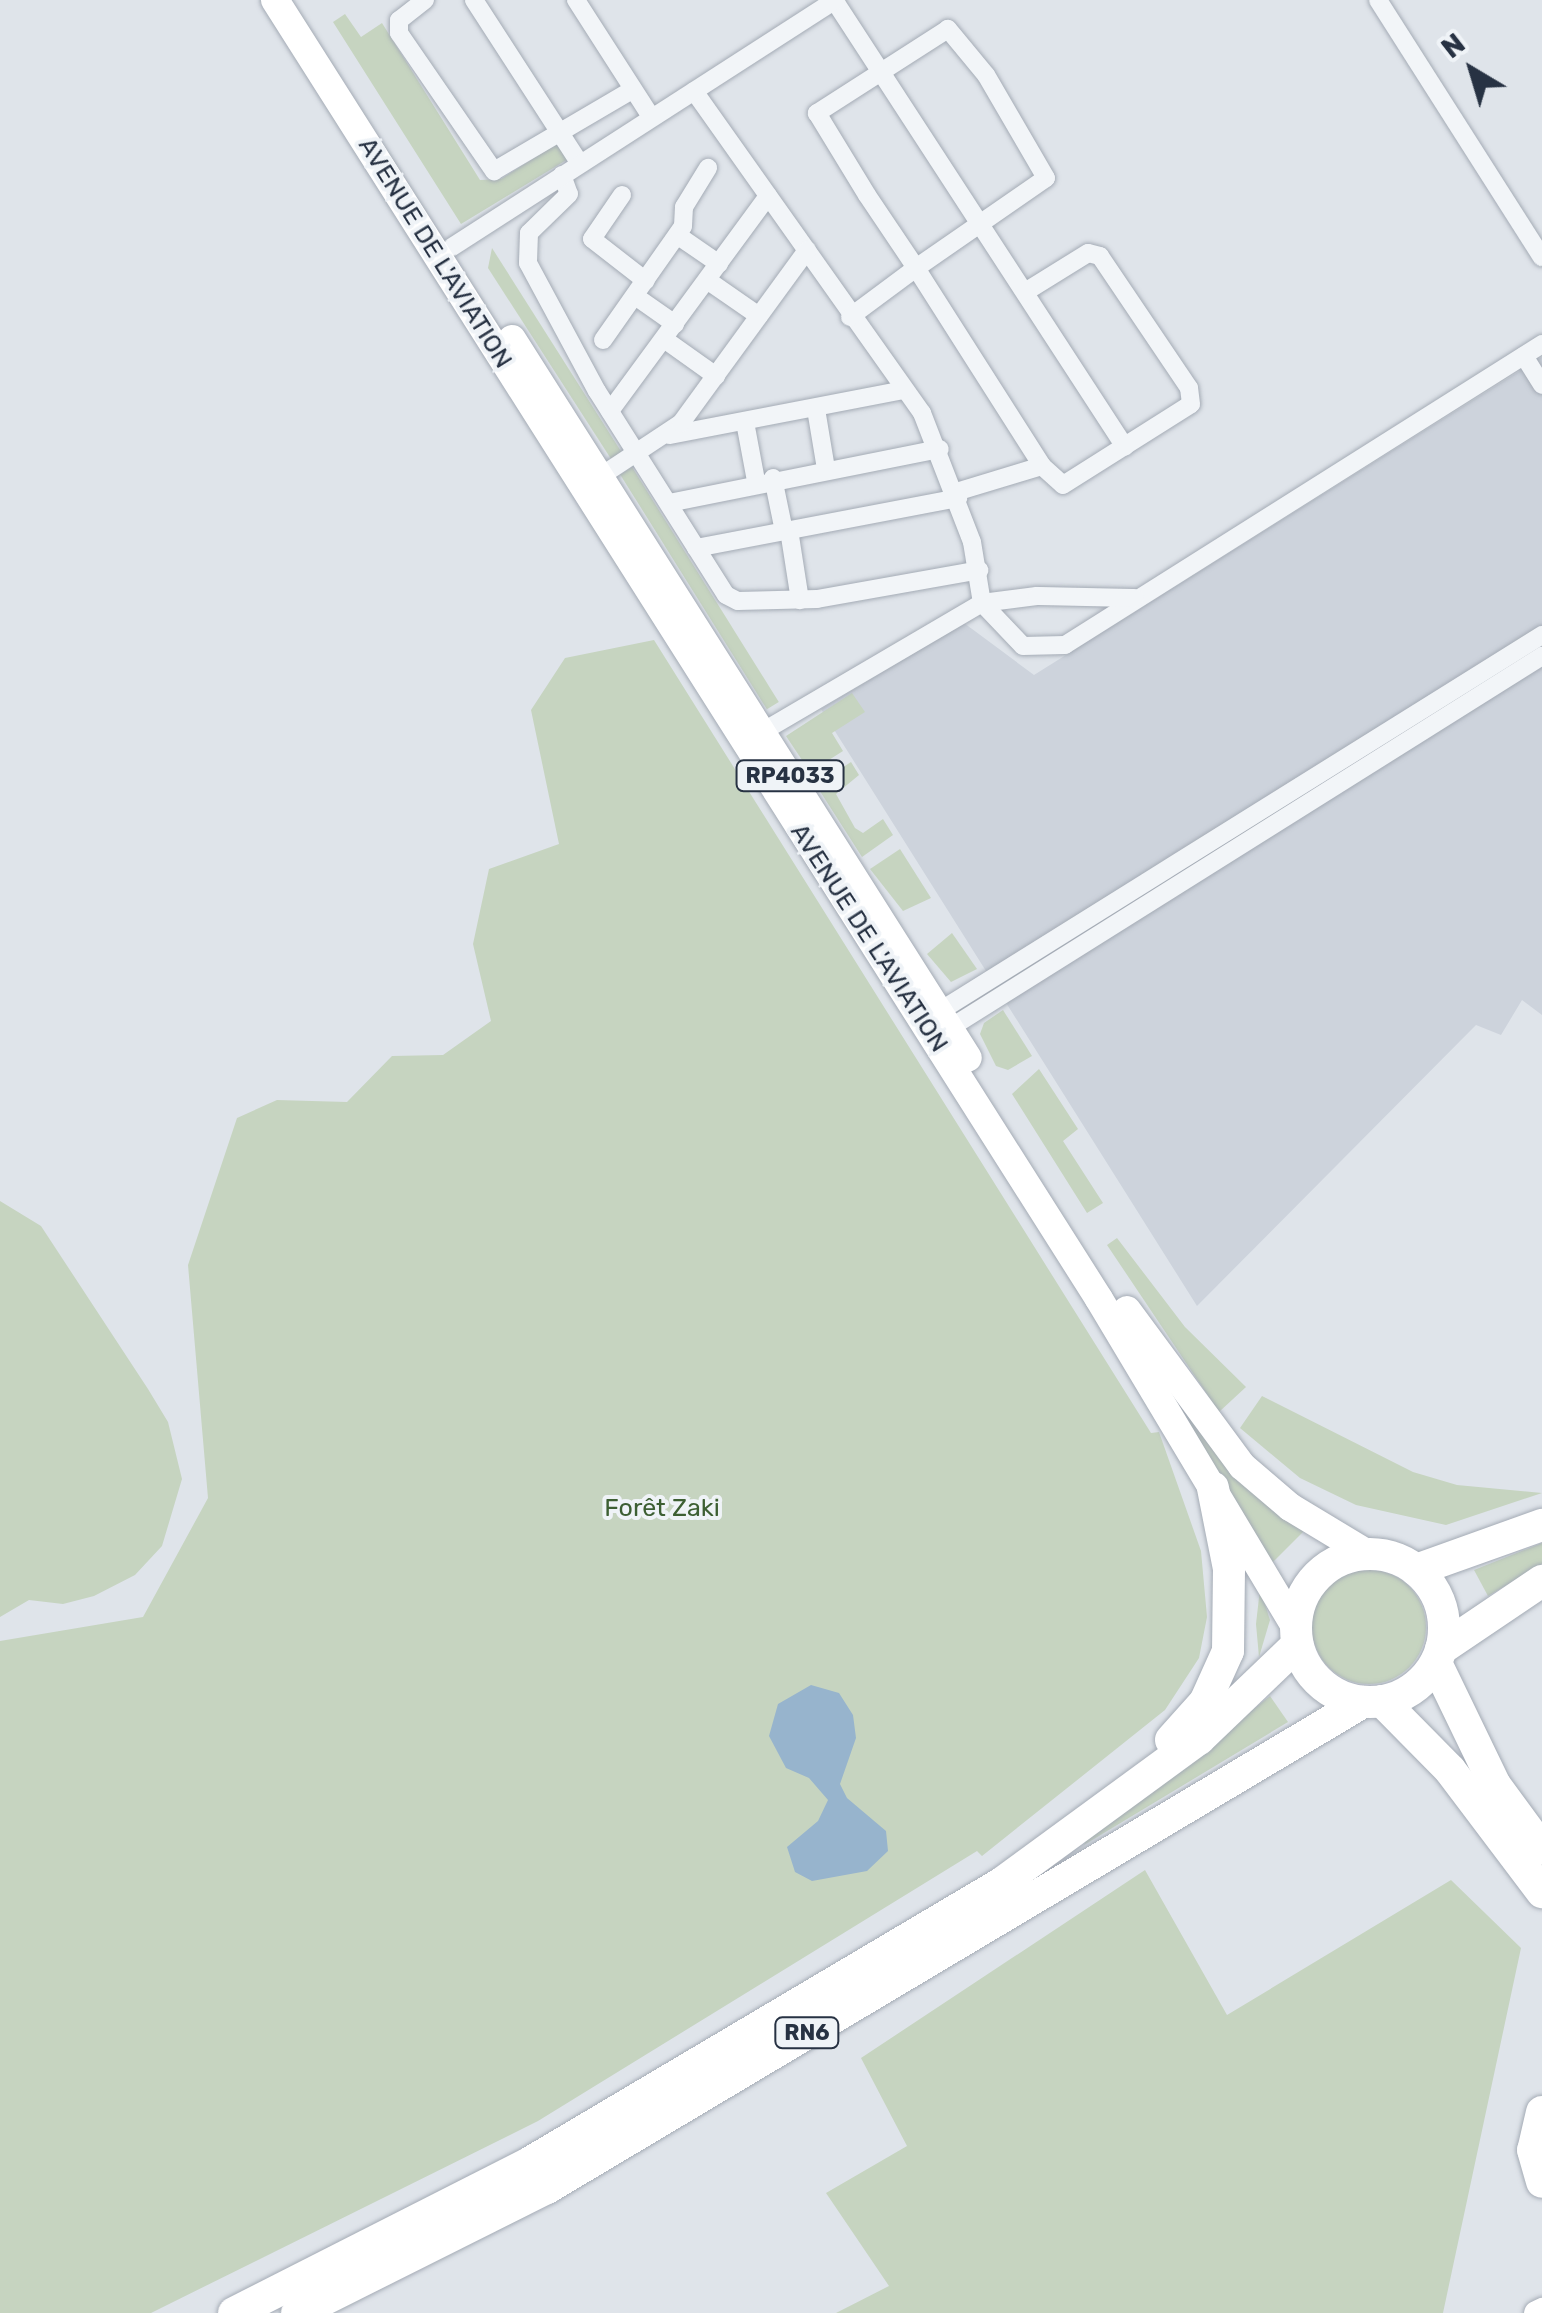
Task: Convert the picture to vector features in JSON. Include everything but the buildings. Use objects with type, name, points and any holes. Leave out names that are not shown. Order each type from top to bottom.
[{"type":"highway","points":[[1094,1818],[1187,1724],[1219,1678],[1228,1651],[1231,1596],[1213,1488]]},
{"type":"highway","points":[[1416,1570],[1542,1525]]},
{"type":"highway","points":[[1368,1554],[1416,1570],[1441,1606],[1438,1656],[1495,1785],[1542,1850]]},
{"type":"highway","name":"RN6","points":[[234,2313],[531,2162],[1002,1883],[1234,1710],[1296,1636],[1317,1576],[1368,1554]]},
{"type":"highway","name":"RN6","points":[[296,2313],[547,2188],[1373,1702],[1414,1688],[1438,1656],[1542,1581]]},
{"type":"highway","points":[[1296,1636],[1328,1690],[1373,1702],[1450,1770],[1542,1892]]},
{"type":"highway","points":[[1542,2112],[1533,2150],[1542,2182]]},
{"type":"main road","name":"AVENUE DE L'AVIATION","points":[[275,0],[936,1025],[1145,1338],[1220,1442],[1290,1507],[1368,1554]]},
{"type":"main road","name":"AVENUE DE L'AVIATION","points":[[296,0],[762,732],[1213,1488],[1296,1636]]},
{"type":"street","points":[[426,0],[402,17],[398,28],[487,166],[502,170],[632,90]]},
{"type":"street","points":[[474,0],[580,164]]},
{"type":"street","points":[[576,0],[651,118]]},
{"type":"street","points":[[452,248],[835,0],[1125,447]]},
{"type":"street","points":[[1378,0],[1542,257]]},
{"type":"street","points":[[850,317],[916,268],[980,225],[1047,174],[986,75],[948,29],[817,113],[916,268],[1042,466],[1064,485],[1191,404],[1189,388],[1098,254],[1088,253],[1025,292]]},
{"type":"street","points":[[694,91],[904,390],[940,449],[979,570],[982,603],[1010,638],[1052,649],[1542,344]]},
{"type":"street","points":[[603,340],[677,236],[687,219],[684,207],[708,168]]},
{"type":"street","points":[[562,176],[570,194],[530,232],[526,255],[610,411],[731,599],[800,600],[979,570]]},
{"type":"street","points":[[622,194],[592,239],[640,288],[669,332],[716,376]]},
{"type":"street","points":[[610,411],[768,196]]},
{"type":"street","points":[[677,236],[719,264]]},
{"type":"street","points":[[669,435],[806,250]]},
{"type":"street","points":[[707,280],[759,316]]},
{"type":"street","points":[[1524,356],[1542,385]]},
{"type":"street","points":[[601,476],[669,435],[904,390]]},
{"type":"street","points":[[816,409],[826,469]]},
{"type":"street","points":[[745,422],[786,530],[800,600]]},
{"type":"street","points":[[668,503],[765,480],[940,449]]},
{"type":"street","points":[[696,548],[957,495],[1042,466]]},
{"type":"street","points":[[762,732],[982,603],[1037,596],[1140,597]]},
{"type":"street","points":[[936,1025],[1542,635]]},
{"type":"street","points":[[936,1025],[1542,656]]},
{"type":"shaded area","points":[[1542,357],[1542,1015],[1522,1000],[1501,1035],[1476,1025],[1197,1306],[821,709],[964,623],[1034,675]]},
{"type":"green space","points":[[345,14],[361,37],[382,23],[480,180],[501,179],[558,143],[568,159],[461,224],[333,22]]},
{"type":"green space","points":[[492,248],[624,456],[613,462],[488,268]]},
{"type":"green space","points":[[632,467],[779,702],[767,709],[620,474]]},
{"type":"green space","name":"Forêt Zaki","points":[[654,640],[1151,1433],[1159,1432],[1201,1551],[1207,1617],[1199,1658],[1165,1710],[982,1856],[977,1851],[538,2121],[151,2313],[0,2313],[0,1641],[143,1617],[208,1498],[188,1265],[237,1118],[277,1100],[347,1102],[392,1056],[443,1055],[491,1021],[473,944],[489,869],[559,844],[531,710],[565,658]]},
{"type":"green space","points":[[852,693],[865,712],[832,733],[843,751],[810,772],[786,736]]},
{"type":"green space","points":[[1401,732],[1200,864],[994,988],[994,985]]},
{"type":"green space","points":[[851,762],[859,775],[836,794],[855,828],[863,833],[883,819],[893,835],[862,857],[816,785]]},
{"type":"green space","points":[[900,849],[931,898],[903,911],[870,869]]},
{"type":"green space","points":[[952,933],[977,969],[951,982],[927,954]]},
{"type":"green space","points":[[1003,1010],[1032,1056],[1008,1070],[996,1066],[980,1034],[984,1023]]},
{"type":"green space","points":[[1039,1069],[1078,1129],[1063,1141],[1103,1203],[1087,1213],[1012,1094]]},
{"type":"green space","points":[[0,1201],[41,1226],[148,1389],[168,1422],[182,1479],[162,1546],[135,1575],[94,1596],[63,1604],[29,1600],[0,1617]]},
{"type":"green space","points":[[1117,1238],[1185,1327],[1246,1387],[1219,1412],[1107,1245]]},
{"type":"green space","points":[[1165,1382],[1229,1469],[1306,1529],[1271,1564]]},
{"type":"green space","points":[[1262,1396],[1413,1472],[1457,1485],[1542,1493],[1446,1525],[1356,1505],[1300,1478],[1240,1428]]},
{"type":"green space","points":[[1542,1543],[1542,1564],[1488,1596],[1474,1570]]},
{"type":"green space","points":[[1369,1570],[1391,1574],[1409,1587],[1422,1605],[1426,1627],[1422,1649],[1409,1667],[1391,1680],[1369,1684],[1347,1680],[1329,1667],[1316,1649],[1312,1627],[1316,1605],[1329,1587],[1347,1574]]},
{"type":"green space","points":[[1260,1589],[1270,1620],[1259,1657],[1256,1624]]},
{"type":"green space","points":[[1270,1696],[1288,1722],[1084,1845],[1085,1842]]},
{"type":"green space","points":[[1145,1870],[1227,2015],[1451,1880],[1521,1948],[1443,2313],[836,2313],[889,2286],[826,2193],[907,2146],[861,2058]]},
{"type":"water","points":[[811,1685],[839,1693],[853,1715],[856,1738],[840,1784],[847,1798],[886,1831],[888,1851],[867,1871],[812,1881],[795,1872],[787,1847],[818,1821],[828,1800],[809,1778],[786,1768],[769,1736],[778,1704]]}]
